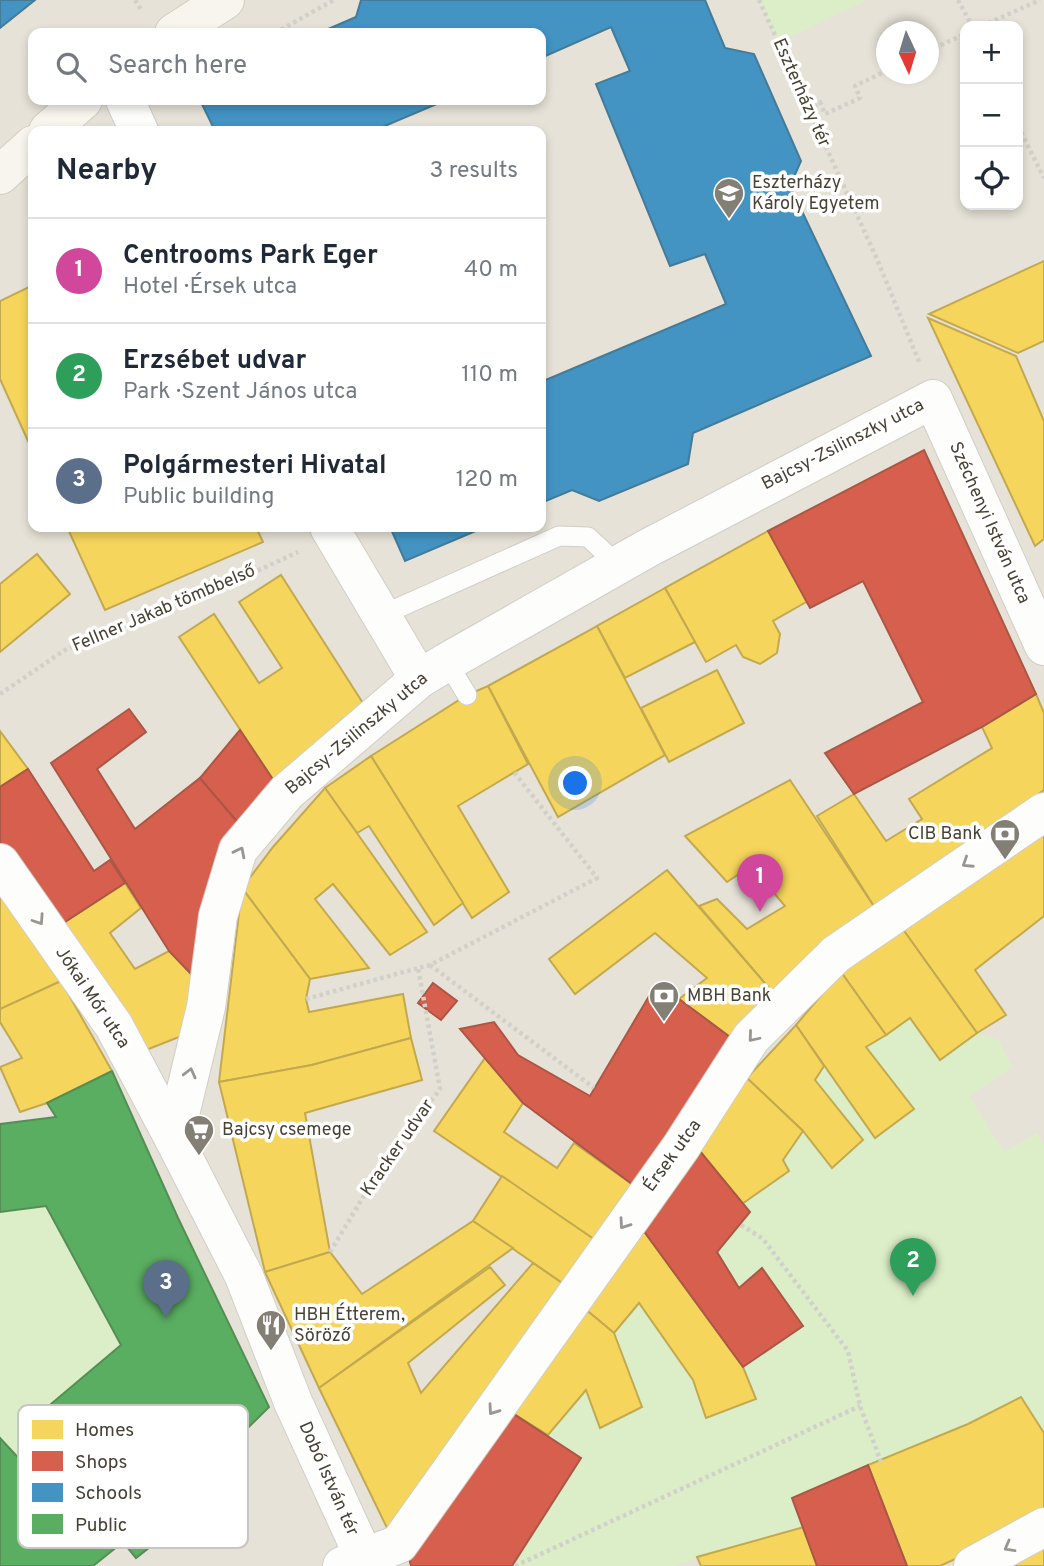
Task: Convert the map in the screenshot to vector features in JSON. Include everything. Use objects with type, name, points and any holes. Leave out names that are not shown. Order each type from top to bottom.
[{"type":"street","points":[[182,28],[225,0]]},
{"type":"street","points":[[54,126],[77,105]]},
{"type":"street","points":[[127,105],[137,126]]},
{"type":"street","points":[[0,175],[28,150]]},
{"type":"street","name":"Bajcsy-Zsilinszky utca","points":[[174,1139],[206,1007],[218,916],[238,850],[287,792],[433,671],[618,565],[933,399]]},
{"type":"street","name":"Széchenyi István utca","points":[[933,399],[1044,646]]},
{"type":"street","points":[[332,532],[380,616],[433,671]]},
{"type":"street","name":"Érsek utca","points":[[358,1563],[399,1544],[681,1147],[751,1038],[836,954],[1044,812]]},
{"type":"street","name":"Jókai Mór utca","points":[[0,863],[114,1026],[174,1139]]},
{"type":"street","name":"Dobó István tér","points":[[174,1139],[244,1276],[358,1563]]},
{"type":"street","points":[[973,1566],[1044,1527]]},
{"type":"lane","points":[[380,616],[559,536],[589,537],[618,565]]},
{"type":"lane","points":[[433,671],[467,695]]},
{"type":"path","points":[[284,28],[334,0]]},
{"type":"path","name":"Eszterházy tér","points":[[759,0],[911,340]]},
{"type":"path","points":[[958,0],[969,21]]},
{"type":"path","points":[[993,21],[1040,0]]},
{"type":"path","points":[[939,46],[960,36]]},
{"type":"path","points":[[808,110],[820,102],[825,114],[860,98],[855,86],[876,76]]},
{"type":"path","points":[[1023,136],[1044,178]]},
{"type":"path","name":"Fellner Jakab tömbbelső","points":[[0,694],[65,650],[218,589],[329,532]]},
{"type":"path","points":[[306,999],[430,965],[597,878],[514,772]]},
{"type":"path","points":[[430,965],[594,1088]]},
{"type":"path","name":"Kracker udvar","points":[[330,1252],[374,1179],[440,1089],[418,968]]},
{"type":"path","points":[[740,1226],[763,1239],[848,1351],[860,1406],[881,1462]]},
{"type":"path","points":[[515,1566],[860,1406]]},
{"type":"shaded area","points":[[0,0],[1044,0],[1044,1566],[0,1566]]},
{"type":"green space","points":[[759,0],[867,0],[778,43]]},
{"type":"green space","points":[[910,1018],[940,1059],[977,1033],[999,1040],[1012,1067],[969,1096],[1004,1152],[1037,1133],[1044,1145],[1044,1430],[968,1424],[793,1498],[804,1527],[674,1566],[512,1566],[580,1458],[548,1435],[586,1390],[600,1428],[642,1407],[614,1333],[639,1303],[693,1380],[707,1418],[756,1399],[743,1367],[762,1269],[739,1288],[717,1252],[750,1213],[742,1204],[783,1160],[803,1131],[832,1168],[815,1080],[824,1066],[875,1137],[914,1109],[866,1047]]},
{"type":"green space","points":[[46,1206],[121,1345],[50,1405],[18,1405],[18,1458],[0,1438],[0,1212]]},
{"type":"building: Homes","points":[[1044,261],[1044,341],[1018,353],[929,314]]},
{"type":"building: Homes","points":[[28,287],[28,441],[0,379],[0,301]]},
{"type":"building: Homes","points":[[928,318],[1016,356],[1044,421],[1044,539],[1035,546]]},
{"type":"building: Homes","points":[[768,531],[808,601],[773,621],[780,634],[777,653],[760,664],[743,657],[736,645],[706,662],[665,588]]},
{"type":"building: Homes","points":[[69,532],[258,532],[263,542],[105,610]]},
{"type":"building: Homes","points":[[37,554],[70,594],[0,652],[0,584]]},
{"type":"building: Homes","points":[[281,575],[368,711],[274,781],[179,637],[214,614],[259,683],[282,668],[239,602]]},
{"type":"building: Homes","points":[[665,588],[695,642],[625,678],[597,626]]},
{"type":"building: Homes","points":[[597,626],[665,755],[558,817],[488,686]]},
{"type":"building: Homes","points":[[717,670],[744,723],[669,762],[641,708]]},
{"type":"building: Homes","points":[[488,686],[528,764],[458,806],[509,892],[472,918],[371,756],[467,695]]},
{"type":"building: Homes","points":[[1036,694],[1044,713],[1044,790],[877,911],[817,816],[854,794],[886,841],[922,819],[909,799],[992,748],[982,727]]},
{"type":"building: Homes","points":[[0,731],[28,769],[0,787]]},
{"type":"building: Homes","points":[[371,756],[463,903],[434,925],[369,826],[357,833],[325,788]]},
{"type":"building: Homes","points":[[790,780],[877,911],[775,995],[699,906],[717,899],[747,929],[785,906],[751,866],[727,882],[685,836]]},
{"type":"building: Homes","points":[[325,788],[427,932],[390,955],[333,884],[315,899],[369,968],[310,979],[242,888],[273,847]]},
{"type":"building: Homes","points":[[1044,832],[1044,916],[975,970],[1006,1015],[977,1033],[902,928]]},
{"type":"building: Homes","points":[[667,870],[775,995],[730,1037],[679,999],[707,978],[655,933],[575,994],[549,959]]},
{"type":"building: Homes","points":[[0,883],[61,981],[0,1009]]},
{"type":"building: Homes","points":[[125,883],[141,908],[110,933],[135,969],[169,951],[194,977],[184,1035],[141,1052],[54,929]]},
{"type":"building: Homes","points":[[242,888],[310,979],[306,999],[309,1012],[403,994],[411,1038],[312,1065],[219,1082]]},
{"type":"building: Homes","points":[[902,928],[977,1033],[940,1060],[910,1018],[886,1035],[841,972]]},
{"type":"building: Homes","points":[[841,972],[886,1035],[866,1047],[914,1109],[875,1138],[796,1025]]},
{"type":"building: Homes","points":[[61,981],[112,1071],[47,1103],[20,1112],[0,1067],[22,1058],[0,1022],[0,1009]]},
{"type":"building: Homes","points":[[796,1025],[824,1066],[815,1080],[863,1140],[832,1168],[803,1131],[747,1078]]},
{"type":"building: Homes","points":[[411,1038],[422,1080],[305,1113],[330,1252],[265,1272],[219,1082],[312,1065]]},
{"type":"building: Homes","points":[[485,1058],[523,1103],[504,1132],[557,1168],[574,1143],[636,1187],[598,1242],[434,1131]]},
{"type":"building: Homes","points":[[747,1078],[803,1131],[783,1160],[789,1171],[742,1204],[699,1150]]},
{"type":"building: Homes","points":[[502,1176],[598,1242],[565,1285],[473,1221]]},
{"type":"building: Homes","points":[[473,1221],[513,1248],[319,1388],[265,1272],[330,1252],[362,1294]]},
{"type":"building: Homes","points":[[643,1230],[743,1367],[756,1399],[706,1418],[693,1380],[639,1303],[614,1333],[584,1308]]},
{"type":"building: Homes","points":[[533,1263],[565,1285],[390,1534],[319,1388],[490,1267],[505,1285],[408,1363],[421,1393]]},
{"type":"building: Homes","points":[[584,1308],[614,1333],[642,1407],[600,1428],[586,1390],[548,1435],[506,1409]]},
{"type":"building: Homes","points":[[1021,1397],[1044,1433],[1044,1511],[986,1545],[940,1566],[907,1566],[868,1465],[968,1424]]},
{"type":"building: Homes","points":[[804,1527],[817,1566],[701,1566],[697,1557]]},
{"type":"building: Homes","points":[[1044,1539],[1044,1566],[992,1566]]},
{"type":"building: Shops","points":[[924,450],[1036,694],[982,727],[854,794],[825,753],[923,702],[863,581],[810,608],[768,531]]},
{"type":"building: Shops","points":[[129,709],[146,732],[97,769],[135,829],[200,778],[240,825],[194,977],[169,951],[51,763]]},
{"type":"building: Shops","points":[[240,730],[274,781],[240,825],[200,778]]},
{"type":"building: Shops","points":[[28,769],[94,871],[110,860],[125,883],[54,929],[0,845],[0,787]]},
{"type":"building: Shops","points":[[433,983],[457,1001],[441,1020],[418,1003]]},
{"type":"building: Shops","points":[[655,986],[679,999],[730,1037],[636,1187],[523,1103],[460,1029],[494,1022],[518,1055],[590,1096]]},
{"type":"building: Shops","points":[[699,1150],[750,1212],[717,1252],[739,1288],[762,1268],[803,1326],[743,1367],[643,1230]]},
{"type":"building: Shops","points":[[506,1409],[581,1458],[512,1566],[411,1566],[408,1554]]},
{"type":"building: Shops","points":[[868,1465],[907,1566],[817,1566],[792,1498]]},
{"type":"building: Schools","points":[[0,0],[35,0],[0,28]]},
{"type":"building: Schools","name":"Eszterházy Károly Egyetem","points":[[361,0],[705,0],[725,48],[754,54],[801,161],[790,186],[871,356],[693,433],[688,464],[599,501],[572,490],[546,501],[546,380],[726,304],[705,254],[670,266],[596,84],[630,71],[611,27],[546,56],[546,28],[331,28],[356,17]]},
{"type":"building: Schools","points":[[202,105],[434,105],[385,126],[213,126]]},
{"type":"building: Schools","points":[[392,532],[473,532],[405,561]]},
{"type":"building: Public","points":[[112,1071],[178,1218],[269,1407],[248,1428],[248,1405],[50,1405],[121,1345],[46,1206],[0,1212],[0,1124],[56,1117],[47,1103]]},
{"type":"building: Public","points":[[0,1438],[18,1458],[18,1548],[116,1548],[93,1566],[0,1566]]},
{"type":"building: Public","points":[[128,1548],[149,1548],[136,1558]]},
{"type":"place","name":"Eszterházy Károly Egyetem","points":[[729,220]]},
{"type":"place","name":"CIB Bank","points":[[1005,861]]},
{"type":"place","name":"Centrooms Park Eger","points":[[760,912]]},
{"type":"place","name":"MBH Bank","points":[[664,1023]]},
{"type":"place","name":"Bajcsy csemege","points":[[199,1157]]},
{"type":"place","name":"Erzsébet udvar","points":[[913,1296]]},
{"type":"place","name":"Polgármesteri Hivatal","points":[[166,1318]]},
{"type":"place","name":"HBH Étterem, Söröző","points":[[271,1352]]}]
